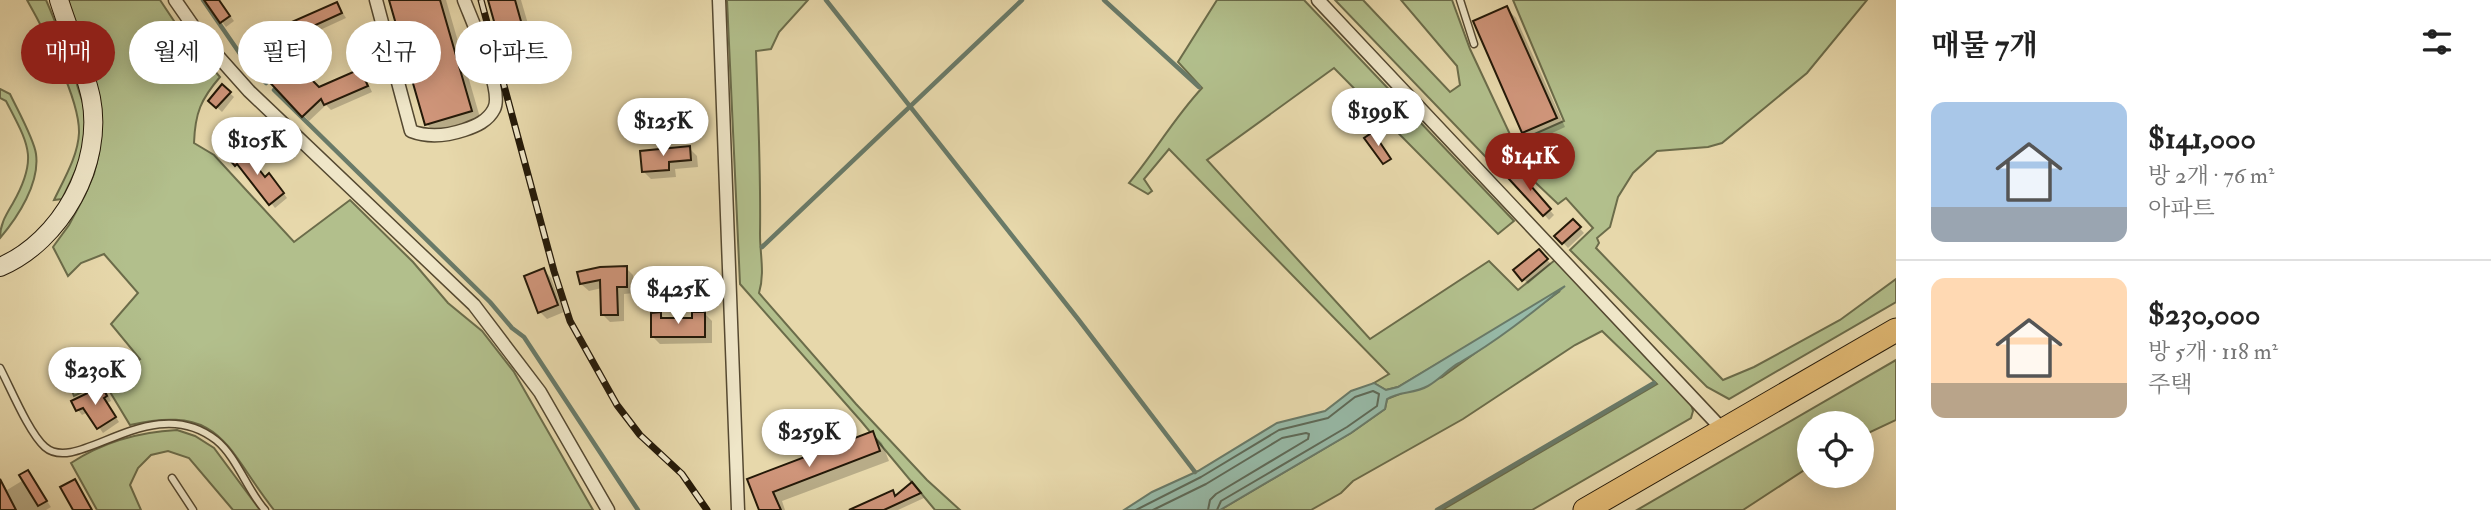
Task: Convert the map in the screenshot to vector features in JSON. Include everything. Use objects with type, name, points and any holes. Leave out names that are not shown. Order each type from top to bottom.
[{"type":"highway","points":[[1585,510],[1896,330]]},
{"type":"street","points":[[0,267],[29,252],[49,231],[66,210],[79,187],[86,162],[93,117],[91,97],[59,0]]},
{"type":"street","points":[[175,0],[200,36],[232,74],[474,305],[540,392],[608,510]]},
{"type":"street","points":[[376,0],[411,131],[421,135],[442,136],[478,125],[489,117],[497,99],[486,57],[464,0]]},
{"type":"street","points":[[719,0],[738,510]]},
{"type":"street","points":[[1318,0],[1722,429]]},
{"type":"lane","points":[[1460,0],[1474,44]]},
{"type":"lane","points":[[0,368],[35,435],[46,448],[55,453],[85,450],[101,441],[154,424],[187,426],[217,441],[265,510]]},
{"type":"lane","points":[[172,478],[193,510]]},
{"type":"green space","points":[[27,0],[46,0],[54,21],[38,21]]},
{"type":"green space","points":[[68,0],[160,0],[174,21],[129,21],[129,84],[214,84],[200,107],[194,143],[214,155],[294,242],[350,200],[413,262],[448,303],[482,331],[514,372],[593,510],[274,510],[231,450],[219,436],[204,426],[185,421],[161,420],[130,425],[104,382],[74,396],[68,381],[92,365],[109,375],[128,369],[140,359],[111,324],[138,293],[104,254],[81,263],[68,276],[53,247],[69,225],[94,174],[99,153],[95,84],[115,84],[115,21],[75,21]]},
{"type":"green space","points":[[727,0],[808,0],[779,32],[771,49],[756,51],[762,271],[759,293],[856,404],[927,480],[960,510],[935,510],[861,421],[740,284]]},
{"type":"green space","points":[[1217,0],[1304,0],[1514,221],[1498,234],[1334,68],[1207,160],[1370,339],[1489,261],[1518,290],[1555,260],[1691,404],[1691,418],[1532,510],[1442,510],[1657,384],[1602,331],[1575,345],[1463,419],[1353,481],[1341,493],[1311,510],[1220,510],[1351,433],[1385,409],[1387,399],[1442,377],[1560,291],[1398,387],[1386,390],[1374,383],[1389,374],[1169,149],[1144,179],[1152,191],[1148,194],[1129,183],[1202,88],[1178,62]]},
{"type":"green space","points":[[1335,0],[1363,0],[1450,92],[1460,85],[1457,66],[1401,0],[1452,0],[1470,49],[1514,143],[1564,121],[1513,0],[1867,0],[1807,73],[1722,143],[1708,147],[1657,151],[1633,173],[1618,197],[1610,227],[1597,238],[1599,243],[1596,248],[1723,380],[1754,367],[1840,320],[1896,279],[1896,302],[1729,399],[1707,387],[1570,250],[1593,228],[1566,198],[1558,204],[1518,166],[1504,176]]},
{"type":"green space","points":[[67,84],[77,84],[87,128],[78,165],[62,199],[54,200],[76,150],[79,133],[74,102]]},
{"type":"green space","points":[[0,89],[10,94],[25,124],[35,148],[36,165],[35,176],[26,199],[0,238],[2,224],[26,174],[28,151],[6,101],[0,98]]},
{"type":"green space","points":[[1896,360],[1896,420],[1874,430],[1874,411],[1808,411]]},
{"type":"green space","points":[[1797,417],[1797,475],[1743,510],[1637,510]]},
{"type":"green space","points":[[177,430],[195,436],[214,448],[260,510],[233,510],[189,458],[168,451],[151,455],[138,468],[130,485],[141,510],[97,510],[71,463],[121,439]]},
{"type":"water","points":[[1565,286],[1513,327],[1455,365],[1432,384],[1387,399],[1385,409],[1351,433],[1220,510],[1124,510],[1152,492],[1198,471],[1277,423],[1325,411],[1351,391],[1374,383],[1386,390],[1398,387]]},
{"type":"building","points":[[204,0],[219,0],[230,16],[219,21]]},
{"type":"building","points":[[389,0],[440,0],[455,52],[455,84],[464,84],[472,111],[425,125],[413,84],[441,84],[441,21],[395,21]]},
{"type":"building","points":[[488,0],[515,0],[521,21],[494,21]]},
{"type":"building","points":[[337,2],[342,13],[324,21],[294,21]]},
{"type":"building","points":[[1507,6],[1557,118],[1522,133],[1473,21]]},
{"type":"building","points":[[346,75],[346,84],[367,84],[368,86],[324,105],[321,99],[302,117],[271,84],[316,84],[319,87],[332,84],[332,81]]},
{"type":"building","points":[[222,84],[231,92],[216,108],[208,101]]},
{"type":"building","points":[[1373,132],[1391,159],[1383,164],[1364,138]]},
{"type":"building","points":[[690,146],[691,160],[669,162],[669,170],[642,172],[640,151]]},
{"type":"building","points":[[242,148],[265,177],[269,173],[284,193],[269,205],[237,164],[235,166],[228,158]]},
{"type":"building","points":[[1518,171],[1551,209],[1543,216],[1509,179]]},
{"type":"building","points":[[1573,219],[1581,227],[1562,244],[1554,236]]},
{"type":"building","points":[[1539,249],[1548,259],[1522,281],[1513,270]]},
{"type":"building","points":[[627,266],[627,287],[617,287],[618,315],[601,315],[600,280],[580,284],[577,272],[600,267]]},
{"type":"building","points":[[544,268],[558,305],[538,313],[524,276]]},
{"type":"building","points":[[705,277],[716,277],[717,296],[706,296]]},
{"type":"building","points":[[661,312],[661,318],[692,318],[692,312],[705,312],[705,337],[651,337],[651,313]]},
{"type":"building","points":[[102,386],[107,396],[104,398],[116,417],[97,429],[83,408],[76,411],[71,401]]},
{"type":"building","points":[[873,431],[880,451],[773,492],[781,510],[759,510],[747,479]]},
{"type":"building","points":[[28,470],[47,501],[38,506],[19,475]]},
{"type":"building","points":[[0,479],[16,510],[0,510]]},
{"type":"building","points":[[75,479],[92,510],[73,510],[60,487]]},
{"type":"building","points":[[912,482],[921,493],[884,510],[849,510],[893,490],[895,496]]},
{"type":"waterway","points":[[203,0],[238,51]]},
{"type":"waterway","points":[[826,0],[1195,472]]},
{"type":"waterway","points":[[762,247],[1022,0]]},
{"type":"waterway","points":[[1104,0],[1199,87]]},
{"type":"waterway","points":[[274,90],[524,337],[638,510]]},
{"type":"waterway","points":[[1437,510],[1654,383]]},
{"type":"railway","points":[[481,0],[570,321],[617,405],[640,435],[682,474],[707,510]]}]
